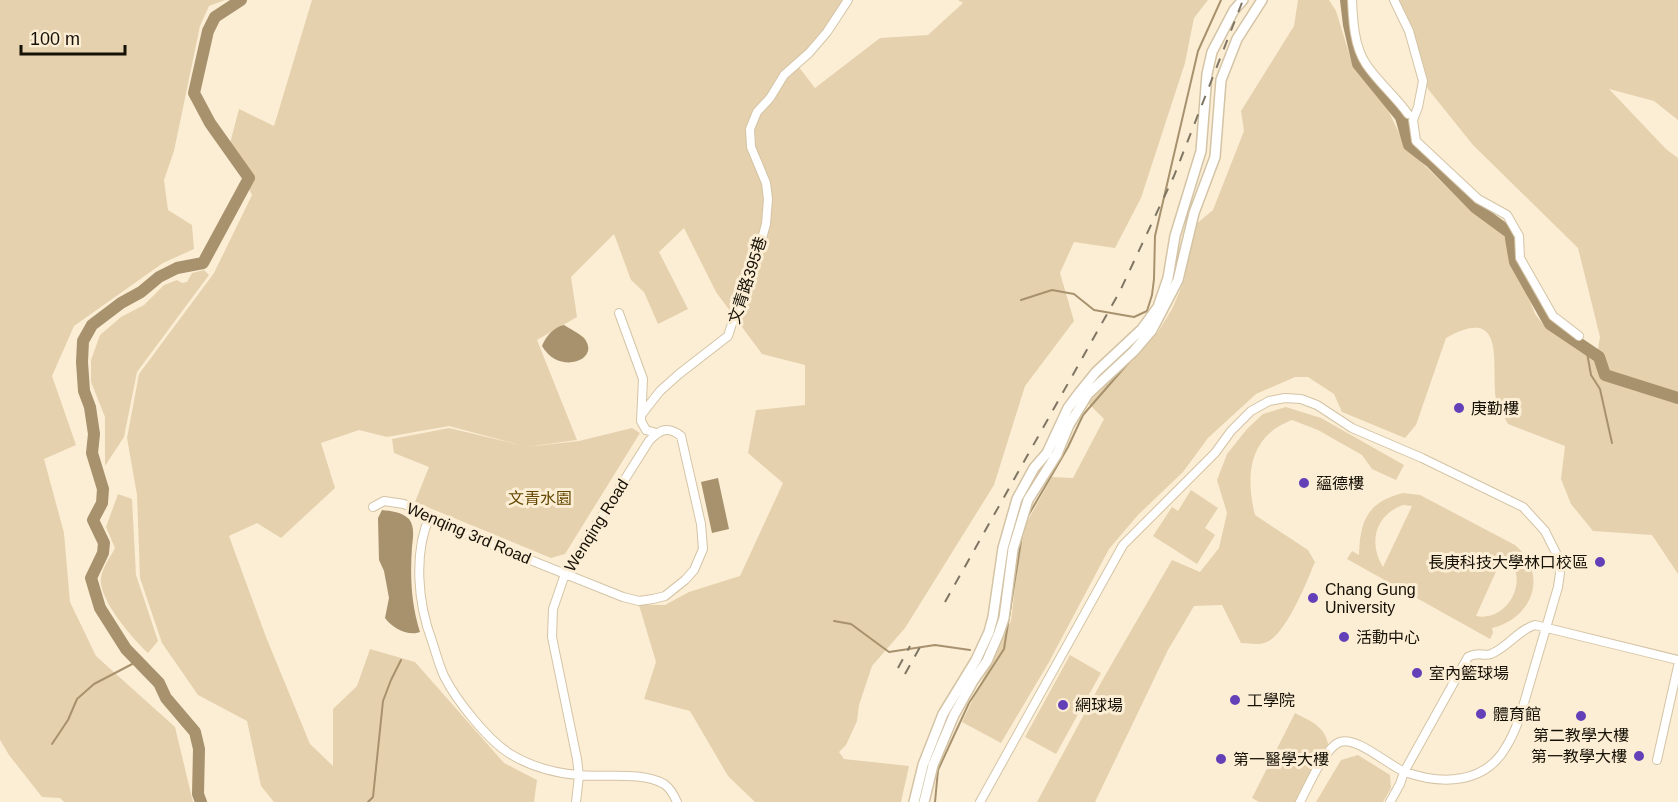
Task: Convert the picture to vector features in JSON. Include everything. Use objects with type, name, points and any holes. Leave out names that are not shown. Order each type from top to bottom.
[{"type":"street","name":"文青路395巷","points":[[642,414],[660,391],[728,336],[766,224],[768,199],[766,183],[751,147],[750,129],[757,112],[770,98],[784,75],[809,53],[827,32],[848,0]]},
{"type":"street","points":[[914,802],[923,765],[943,714],[976,660],[989,632],[1003,548],[1017,499],[1034,468],[1047,453],[1068,408],[1079,393],[1096,372],[1142,329],[1158,307],[1168,278],[1175,236],[1202,151],[1207,74],[1212,52],[1234,10],[1243,0]]},
{"type":"street","points":[[924,802],[933,765],[954,715],[987,661],[999,633],[1004,618],[1013,549],[1028,500],[1057,454],[1069,425],[1088,394],[1134,351],[1152,330],[1178,280],[1194,213],[1215,157],[1221,80],[1237,39],[1262,0]]},
{"type":"street","points":[[1352,0],[1354,25],[1360,52],[1366,64],[1408,114]]},
{"type":"street","points":[[1394,0],[1409,31],[1423,81],[1413,120],[1416,141],[1478,199],[1507,215],[1519,237],[1520,258],[1553,316],[1579,336]]},
{"type":"street","points":[[619,313],[643,379],[641,421],[646,430],[656,433]]},
{"type":"street","points":[[980,802],[1124,545],[1215,453],[1231,431],[1251,411],[1269,401],[1285,398],[1301,399],[1317,405],[1352,428],[1422,458],[1523,507],[1545,531],[1556,554],[1560,573],[1521,716],[1506,748],[1488,769],[1466,778],[1443,781],[1404,772],[1355,743],[1341,741],[1332,747],[1325,757],[1300,802]]},
{"type":"street","name":"Wenqing 3rd Road","points":[[373,507],[384,501],[404,504],[480,540],[623,597],[639,601],[665,596],[676,589],[694,570],[703,549],[703,536],[681,436],[674,430],[666,429],[656,433]]},
{"type":"street","name":"Wenqing Road","points":[[576,802],[579,776],[571,723],[552,637],[553,609],[565,574],[656,433]]},
{"type":"street","points":[[430,516],[421,539],[420,583],[426,626],[445,677],[480,727],[511,755],[540,768],[579,776],[639,777],[657,781],[665,785],[677,802]]},
{"type":"street","points":[[1390,802],[1404,772],[1468,657],[1476,653],[1492,653],[1526,628],[1535,625],[1678,660]]},
{"type":"street","points":[[1657,760],[1678,666]]},
{"type":"green space","points":[[0,0],[225,0],[209,6],[200,26],[174,151],[164,180],[168,210],[192,225],[194,249],[163,263],[74,326],[52,376],[76,445],[44,459],[64,533],[70,602],[96,656],[175,727],[193,802],[64,802],[60,798],[42,797],[0,740]]},
{"type":"green space","name":"文青水園","points":[[312,0],[850,0],[798,66],[815,88],[880,38],[928,35],[963,3],[958,0],[1208,0],[1194,18],[1185,63],[1141,198],[1115,248],[1074,242],[1060,273],[1074,321],[1025,386],[994,485],[905,628],[872,666],[859,705],[857,721],[846,745],[839,752],[844,759],[909,766],[901,802],[755,802],[728,776],[690,711],[644,699],[656,662],[639,605],[665,605],[689,592],[740,576],[783,483],[748,453],[756,410],[805,405],[805,365],[762,354],[716,292],[684,228],[659,252],[688,309],[658,324],[644,292],[631,280],[614,234],[571,277],[577,317],[537,340],[577,440],[526,447],[579,441],[632,428],[640,433],[565,554],[551,558],[415,502],[429,467],[394,453],[392,439],[449,428],[520,445],[449,426],[387,437],[359,430],[321,443],[335,488],[281,538],[257,523],[229,536],[266,637],[310,744],[333,766],[333,709],[357,686],[370,649],[415,662],[504,763],[537,780],[534,802],[274,802],[261,786],[247,721],[198,695],[162,643],[140,578],[137,495],[127,438],[139,374],[214,273],[252,195],[229,147],[239,109],[274,126]]},
{"type":"green space","points":[[1298,0],[1329,0],[1336,11],[1353,66],[1389,112],[1405,146],[1464,204],[1503,234],[1535,314],[1546,328],[1596,361],[1600,337],[1578,248],[1473,145],[1428,89],[1411,32],[1396,0],[1678,0],[1678,120],[1654,101],[1609,89],[1666,149],[1678,158],[1678,574],[1652,535],[1593,531],[1571,504],[1561,479],[1565,446],[1508,424],[1496,399],[1492,342],[1487,333],[1479,328],[1465,329],[1446,338],[1416,425],[1405,438],[1342,412],[1334,394],[1308,377],[1295,377],[1256,394],[1208,438],[1183,472],[1138,515],[1109,549],[1049,662],[1001,743],[962,722],[1011,621],[1018,561],[1026,524],[1052,477],[1073,478],[1104,419],[1088,403],[1158,332],[1172,309],[1184,281],[1195,225],[1213,210],[1244,131],[1241,111],[1294,26]]},
{"type":"green space","points":[[204,270],[209,275],[137,372],[124,437],[105,466],[105,417],[91,382],[91,360],[100,335],[121,317],[144,305],[164,285],[177,280],[182,283],[187,282],[192,273]]},
{"type":"green space","points":[[1286,407],[1321,418],[1404,465],[1396,480],[1372,469],[1362,455],[1318,430],[1292,420],[1267,436],[1254,458],[1251,472],[1255,515],[1308,550],[1315,562],[1287,620],[1272,639],[1264,643],[1241,643],[1222,605],[1194,606],[1168,650],[1095,802],[1037,802],[1103,679],[1172,560],[1200,572],[1219,548],[1227,513],[1217,480],[1227,454],[1247,429],[1263,414]]},
{"type":"green space","points":[[1191,490],[1218,508],[1205,528],[1215,535],[1197,564],[1153,536],[1172,507],[1178,511]]},
{"type":"green space","points":[[1403,493],[1420,495],[1515,545],[1525,556],[1532,569],[1533,581],[1532,594],[1518,615],[1492,628],[1493,633],[1490,639],[1347,559],[1352,551],[1359,555],[1361,532],[1368,515],[1381,502]],"holes":[[[1403,505],[1412,506],[1383,567],[1376,549],[1377,531],[1386,516]],[[1503,556],[1512,563],[1516,573],[1514,595],[1499,612],[1488,616],[1476,616]]]},
{"type":"green space","points":[[118,494],[132,499],[136,575],[158,641],[148,653],[118,618],[105,597],[102,587],[103,570],[115,548],[106,527]]},
{"type":"green space","name":"網球場","points":[[1070,655],[1101,673],[1056,754],[1025,737]]},
{"type":"green space","points":[[1295,713],[1320,728],[1328,744],[1295,802],[1259,802],[1252,798]]},
{"type":"green space","points":[[1358,755],[1390,775],[1391,788],[1383,802],[1316,802],[1341,760]]},
{"type":"shaded area","points":[[564,325],[582,336],[588,346],[587,353],[576,362],[558,360],[549,355],[542,346],[551,332]]},
{"type":"shaded area","points":[[718,478],[729,529],[712,533],[701,482]]},
{"type":"shaded area","points":[[382,510],[403,515],[412,525],[412,590],[420,632],[410,633],[400,630],[385,618],[389,598],[384,571],[379,560],[378,518]]},
{"type":"waterway","points":[[201,802],[198,794],[199,749],[195,732],[166,698],[159,683],[126,649],[100,608],[91,578],[103,553],[104,543],[93,520],[102,503],[103,489],[92,453],[94,434],[90,407],[84,391],[83,341],[92,325],[159,277],[177,268],[203,263],[249,178],[210,123],[194,93],[208,31],[215,17],[241,0]]},
{"type":"waterway","points":[[1021,300],[1052,290],[1074,294],[1094,310],[1134,317],[1147,311],[1154,279],[1155,236],[1198,51],[1221,0]]},
{"type":"waterway","points":[[1346,0],[1358,64],[1401,117],[1409,145],[1431,162],[1476,208],[1510,233],[1515,262],[1550,324],[1599,357],[1605,375],[1678,398]]},
{"type":"waterway","points":[[1586,347],[1591,375],[1600,389],[1612,443]]},
{"type":"waterway","points":[[935,802],[938,770],[969,703],[1004,649],[1022,535],[1028,516],[1068,447],[1083,415],[1130,361]]},
{"type":"waterway","points":[[834,621],[851,624],[889,652],[935,645],[970,650]]},
{"type":"waterway","points":[[368,802],[373,797],[383,701],[401,660]]},
{"type":"waterway","points":[[52,744],[68,720],[77,699],[94,684],[138,661]]},
{"type":"railway","points":[[945,602],[1120,291],[1174,176],[1243,0]]},
{"type":"railway","points":[[905,674],[924,640]]},
{"type":"railway","points":[[898,668],[910,646]]},
{"type":"place","name":"庚勤樓","points":[[1459,408]]},
{"type":"place","name":"蘊德樓","points":[[1304,483]]},
{"type":"place","name":"長庚科技大學林口校區","points":[[1600,562]]},
{"type":"place","name":"Chang Gung University","points":[[1313,598]]},
{"type":"place","name":"活動中心","points":[[1344,637]]},
{"type":"place","name":"室內籃球場","points":[[1417,673]]},
{"type":"place","name":"工學院","points":[[1235,700]]},
{"type":"place","name":"網球場","points":[[1063,705]]},
{"type":"place","name":"體育館","points":[[1481,714]]},
{"type":"place","name":"第二教學大樓","points":[[1581,716]]},
{"type":"place","name":"第一教學大樓","points":[[1639,756]]},
{"type":"place","name":"第一醫學大樓","points":[[1221,759]]}]
